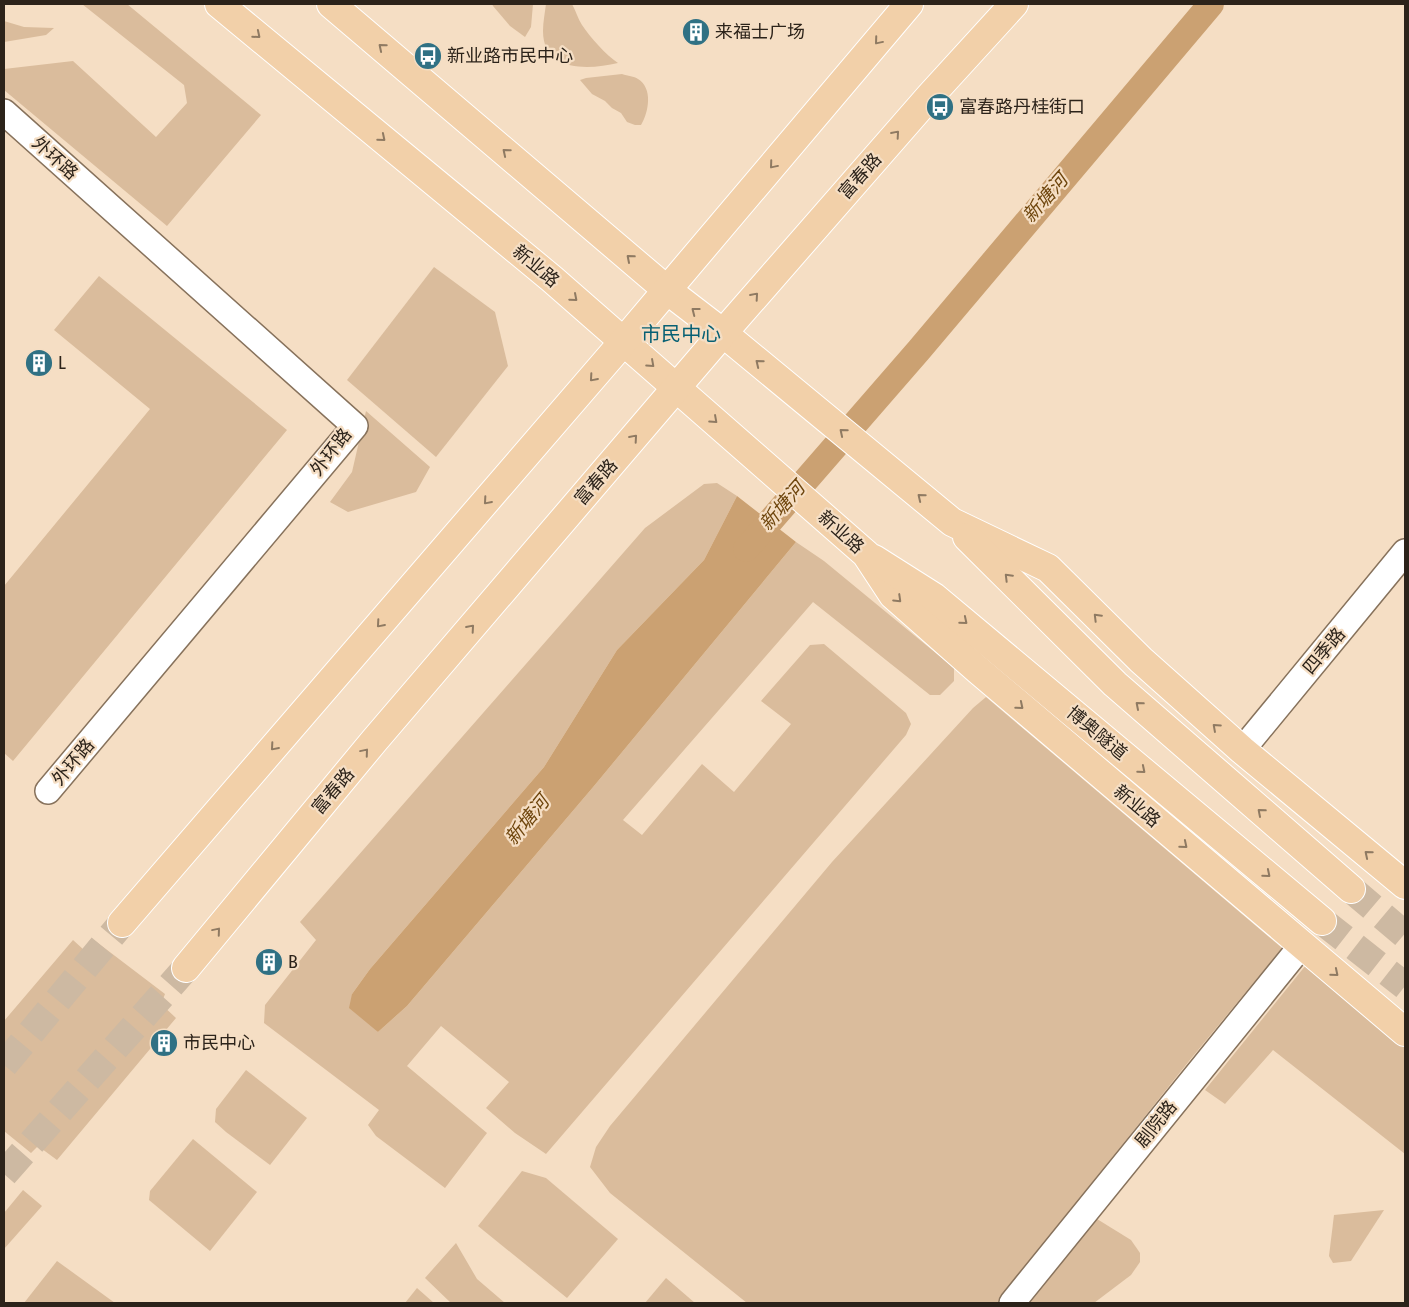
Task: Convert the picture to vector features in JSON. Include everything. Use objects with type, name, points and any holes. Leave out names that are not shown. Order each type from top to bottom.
[{"type":"main road","name":"新业路","points":[[219,4],[552,279],[624,341],[866,554],[893,595],[978,670],[1405,1032]]},
{"type":"main road","points":[[331,4],[666,290],[796,392],[880,464],[952,522],[1115,684],[1351,890]]},
{"type":"main road","points":[[122,923],[624,341],[910,4]]},
{"type":"main road","name":"富春路","points":[[186,968],[374,741],[723,333],[930,96],[1014,4]]},
{"type":"main road","points":[[952,522],[1048,568],[1141,660],[1242,750],[1405,885]]},
{"type":"main road","name":"博奥隧道","points":[[866,554],[934,597],[1322,921]]},
{"type":"street","name":"外环路","points":[[4,112],[355,426],[48,791]]},
{"type":"street","name":"四季路","points":[[1242,750],[1405,552]]},
{"type":"street","name":"剧院路","points":[[1012,1303],[1302,945]]},
{"type":"shaded area","points":[[82,4],[127,4],[261,115],[167,226],[4,90],[4,69],[73,61],[156,137],[187,103],[184,85]]},
{"type":"shaded area","points":[[492,4],[533,4],[531,27],[525,37],[510,26]]},
{"type":"shaded area","points":[[546,4],[572,4],[589,35],[603,51],[618,63],[581,67],[559,61],[550,54],[545,44],[543,31]]},
{"type":"shaded area","points":[[4,21],[24,27],[54,28],[46,35],[4,42]]},
{"type":"shaded area","points":[[622,74],[636,78],[646,88],[648,107],[641,125],[627,122],[621,113],[592,94],[580,80]]},
{"type":"shaded area","points":[[434,267],[495,312],[508,366],[436,457],[347,380]]},
{"type":"shaded area","points":[[99,276],[287,430],[13,761],[4,753],[4,586],[150,409],[54,330]]},
{"type":"shaded area","points":[[366,411],[430,467],[416,492],[348,512],[330,502],[352,472]]},
{"type":"shaded area","points":[[717,483],[737,496],[704,560],[617,650],[544,767],[370,969],[352,994],[378,1032],[407,1006],[594,786],[796,542],[824,561],[954,668],[954,681],[940,695],[930,695],[813,602],[623,820],[642,835],[702,764],[734,792],[791,724],[761,701],[810,645],[824,644],[906,713],[911,724],[906,735],[546,1154],[515,1133],[486,1108],[509,1082],[441,1026],[407,1066],[487,1133],[445,1188],[376,1136],[368,1125],[379,1110],[264,1023],[265,1005],[316,940],[300,922],[645,528],[704,484]]},
{"type":"shaded area","points":[[986,697],[1282,948],[1189,1061],[998,1303],[747,1303],[610,1193],[590,1167],[596,1147],[610,1126],[832,862],[973,708]]},
{"type":"shaded area","points":[[73,940],[84,950],[94,940],[165,994],[161,1004],[176,1018],[57,1160],[38,1146],[31,1153],[4,1131],[4,1021]]},
{"type":"shaded area","points":[[1306,965],[1405,1040],[1405,1154],[1273,1050],[1225,1104],[1205,1090]]},
{"type":"shaded area","points":[[246,1070],[307,1118],[270,1165],[215,1122],[216,1109]]},
{"type":"shaded area","points":[[193,1139],[257,1192],[210,1251],[149,1200],[150,1191]]},
{"type":"shaded area","points":[[522,1171],[546,1178],[618,1239],[567,1298],[478,1226]]},
{"type":"shaded area","points":[[23,1190],[42,1206],[4,1249],[4,1213]]},
{"type":"shaded area","points":[[1384,1210],[1351,1261],[1333,1263],[1329,1256],[1334,1215]]},
{"type":"shaded area","points":[[1097,1219],[1131,1240],[1140,1253],[1140,1262],[1131,1275],[1094,1303],[1030,1303]]},
{"type":"shaded area","points":[[456,1243],[477,1279],[505,1303],[451,1303],[425,1278]]},
{"type":"shaded area","points":[[57,1261],[115,1303],[24,1303]]},
{"type":"shaded area","points":[[666,1278],[695,1303],[645,1303]]},
{"type":"shaded area","points":[[417,1288],[434,1303],[405,1303]]},
{"type":"water","points":[[737,496],[796,542],[594,786],[407,1006],[378,1032],[349,1008],[352,994],[370,969],[544,767],[617,650],[704,560]]},
{"type":"waterway","name":"新塘河","points":[[746,549],[919,350],[1211,4]]},
{"type":"tunnel","points":[[1351,889],[1405,935]]},
{"type":"tunnel","points":[[1322,921],[1405,986]]},
{"type":"tunnel","points":[[4,1065],[122,923]]},
{"type":"tunnel","points":[[4,1174],[186,968]]},
{"type":"place","name":"来福士广场","points":[[696,32]]},
{"type":"place","name":"新业路市民中心","points":[[428,56]]},
{"type":"place","name":"富春路丹桂街口","points":[[940,107]]},
{"type":"place","name":"L","points":[[39,363]]},
{"type":"place","name":"B","points":[[269,962]]},
{"type":"place","name":"市民中心","points":[[164,1043]]},
{"type":"district","name":"市民中心","points":[[681,334]]}]
